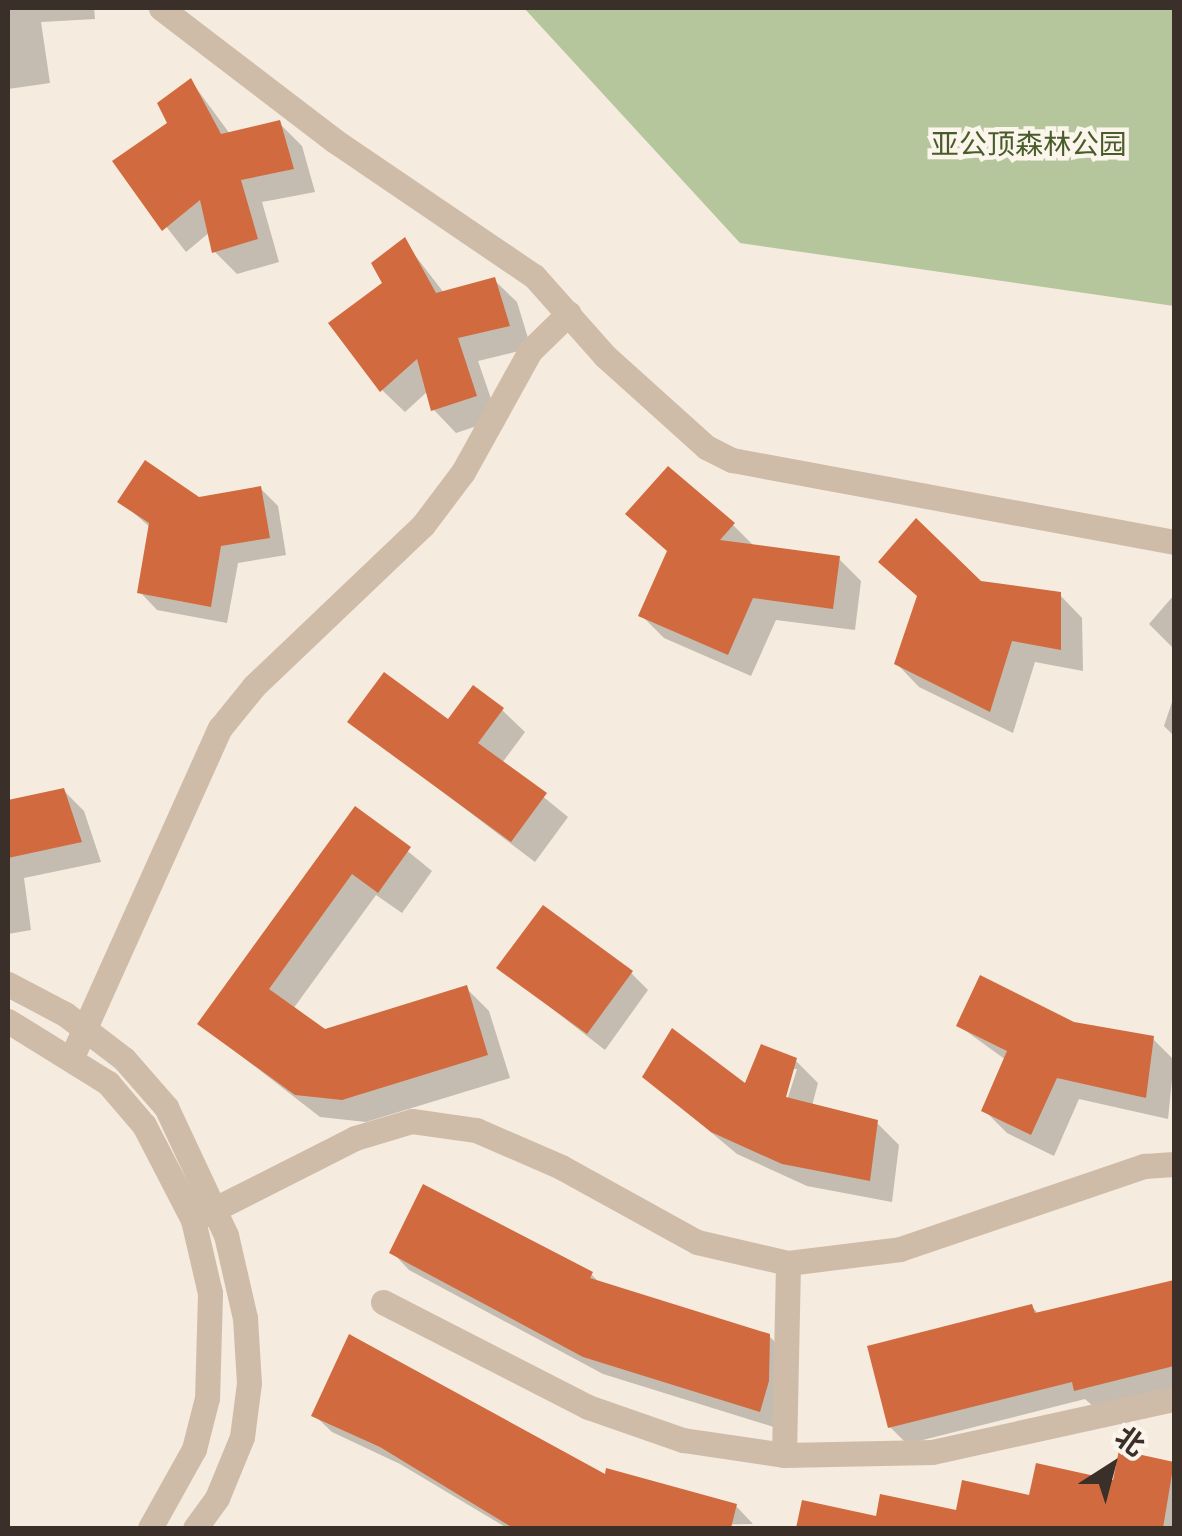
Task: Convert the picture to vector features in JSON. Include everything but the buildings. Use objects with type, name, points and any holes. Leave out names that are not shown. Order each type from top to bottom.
[{"type":"street","points":[[161,8],[335,141],[534,276],[667,417],[732,460],[1174,542]]},
{"type":"street","points":[[72,1059],[220,728],[254,686],[423,525],[463,472],[530,351],[569,313]]},
{"type":"street","points":[[8,984],[86,1030],[124,1059],[166,1107],[245,1318],[249,1384],[242,1437],[217,1498],[195,1528]]},
{"type":"street","points":[[8,1021],[108,1084],[144,1125],[204,1215],[210,1293],[208,1398],[194,1449],[150,1528]]},
{"type":"street","points":[[204,1215],[355,1138],[412,1121],[476,1130],[561,1167],[697,1242],[788,1263],[900,1249],[1144,1166],[1174,1164]]},
{"type":"street","points":[[784,1455],[788,1263]]},
{"type":"street","points":[[383,1302],[588,1407],[683,1440],[784,1455],[932,1452],[1174,1399]]},
{"type":"green space","name":"亚公顶森林公园","points":[[524,8],[1174,8],[1174,306],[740,243]]}]
